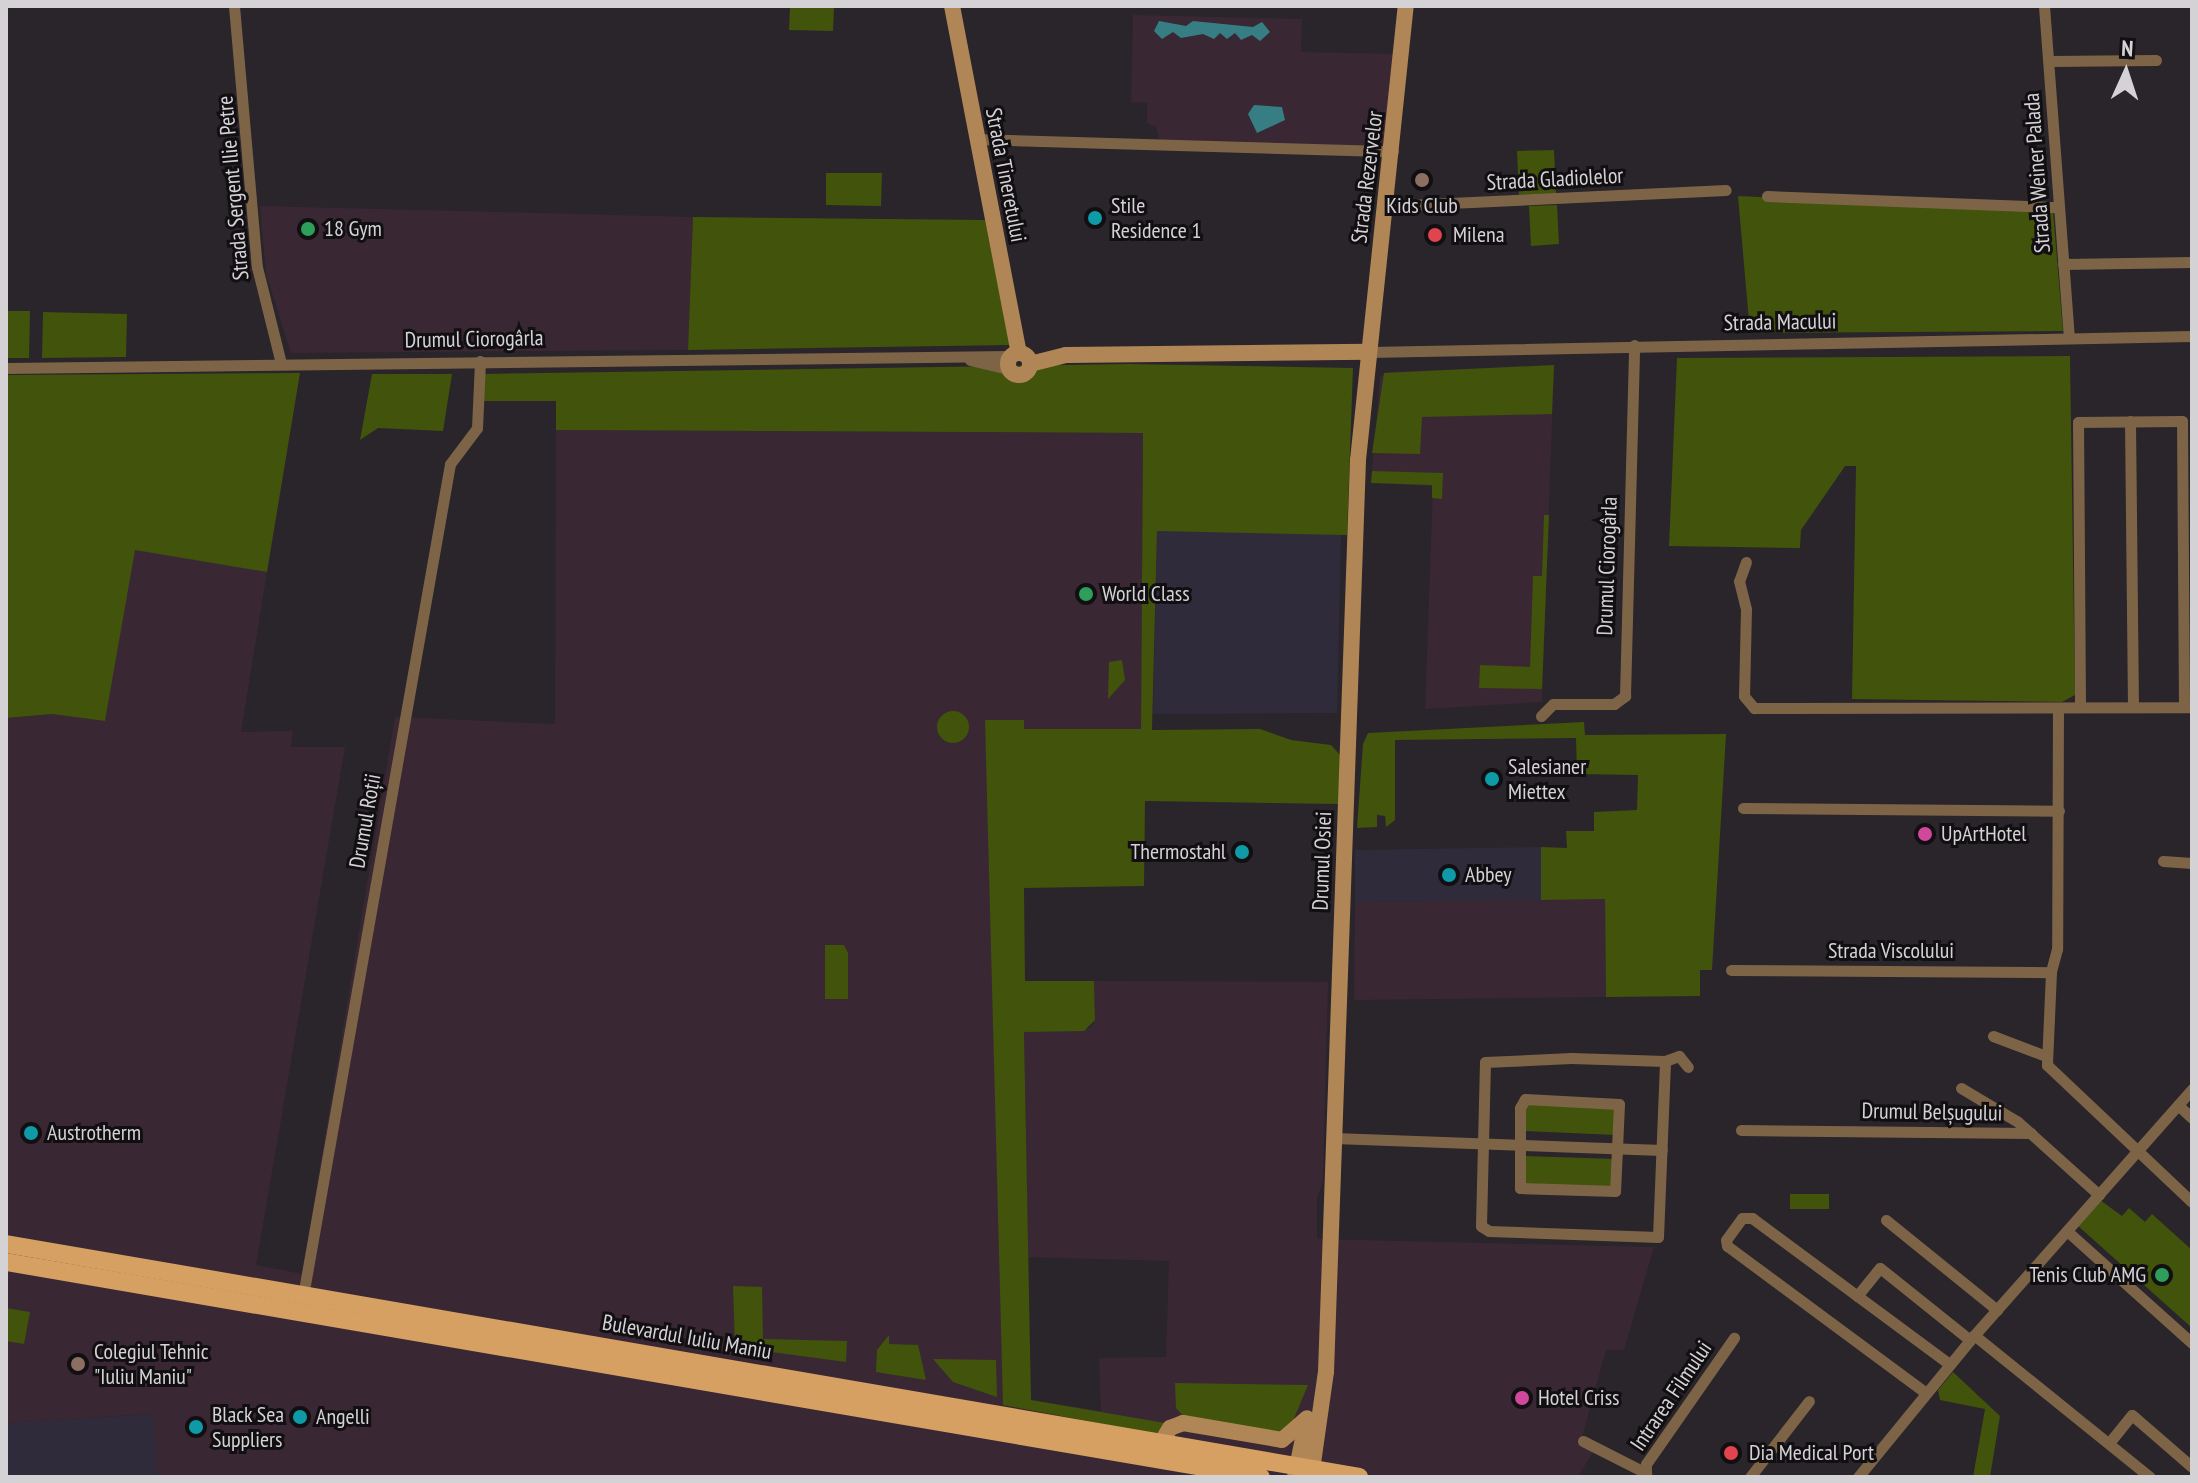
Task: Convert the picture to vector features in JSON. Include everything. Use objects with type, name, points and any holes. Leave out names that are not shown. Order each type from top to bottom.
[{"type":"main road","name":"Bulevardul Iuliu Maniu","points":[[6,1244],[637,1354],[1261,1477]]},
{"type":"main road","points":[[6,1251],[45,1251]]},
{"type":"main road","name":"Bulevardul Iuliu Maniu","points":[[6,1262],[607,1364],[1160,1444],[1304,1472],[1359,1477]]},
{"type":"main road","points":[[607,1364],[637,1354]]},
{"type":"street","name":"Strada Sergent Ilie Petre","points":[[234,6],[257,267],[281,363]]},
{"type":"street","name":"Strada Tineretului","points":[[952,6],[1017,361]]},
{"type":"street","name":"Strada Rezervelor","points":[[1369,352],[1393,151],[1406,6]]},
{"type":"street","name":"Strada Weiner Palada","points":[[2044,6],[2069,338]]},
{"type":"street","points":[[2049,61],[2156,60]]},
{"type":"street","points":[[977,139],[1393,151]]},
{"type":"street","name":"Strada Gladiolelor","points":[[1386,206],[1726,190]]},
{"type":"street","points":[[1767,196],[2058,207]]},
{"type":"street","points":[[2063,264],[2192,262]]},
{"type":"street","name":"Strada Macului","points":[[1369,352],[2192,336]]},
{"type":"street","name":"Drumul Ciorogârla","points":[[1541,716],[1553,704],[1614,704],[1625,696],[1634,345]]},
{"type":"street","name":"Drumul Ciorogârla","points":[[6,368],[942,356],[1017,361],[1066,355],[1369,352]]},
{"type":"street","name":"Drumul Osiei","points":[[1304,1472],[1326,1372],[1358,460],[1369,352]]},
{"type":"street","points":[[1367,372],[1390,352]]},
{"type":"street","name":"Drumul Roții","points":[[303,1296],[450,464],[477,428],[480,361]]},
{"type":"street","points":[[2130,421],[2133,703]]},
{"type":"street","points":[[2080,704],[2078,422],[2130,421],[2182,421],[2189,704]]},
{"type":"street","points":[[1746,562],[1739,581],[1746,609],[1746,702],[1763,710],[2058,709],[2189,704]]},
{"type":"street","points":[[2058,709],[2080,704],[2189,704]]},
{"type":"street","points":[[2058,709],[2057,949],[2051,972],[2046,1056],[2049,1070],[2192,1202]]},
{"type":"street","points":[[1743,808],[2059,811]]},
{"type":"street","points":[[2163,861],[2192,863]]},
{"type":"street","name":"Strada Viscolului","points":[[1731,970],[2051,972]]},
{"type":"street","points":[[1993,1036],[2046,1056]]},
{"type":"street","points":[[1665,1061],[1658,1237],[1485,1229],[1478,1216],[1483,1066],[1488,1060],[1665,1061],[1679,1056],[1688,1067]]},
{"type":"street","points":[[1961,1088],[2031,1133]]},
{"type":"street","points":[[1858,1477],[1949,1364],[2192,1089]]},
{"type":"street","points":[[1529,1098],[1617,1102],[1621,1108],[1618,1186],[1607,1194],[1523,1190],[1517,1182],[1518,1145],[1521,1103],[1529,1098]]},
{"type":"street","points":[[2178,1105],[2192,1118]]},
{"type":"street","name":"Drumul Belșugului","points":[[1741,1130],[2031,1133],[2099,1195]]},
{"type":"street","points":[[1334,1138],[1662,1150]]},
{"type":"street","points":[[1926,1393],[1727,1246],[1726,1240],[1742,1218],[1752,1218],[1949,1364]]},
{"type":"street","points":[[1886,1220],[1997,1310]]},
{"type":"street","points":[[2067,1231],[2192,1343]]},
{"type":"street","points":[[1857,1296],[1880,1268],[2150,1477]]},
{"type":"street","name":"Intrarea Filmului","points":[[1646,1475],[1646,1464],[1734,1338]]},
{"type":"street","name":"Drumul Osiei","points":[[1304,1472],[1307,1418],[1326,1372]]},
{"type":"street","points":[[1750,1477],[1809,1401]]},
{"type":"street","points":[[2109,1443],[2132,1415],[2192,1467]]},
{"type":"street","points":[[1160,1444],[1170,1428],[1183,1423],[1282,1440],[1307,1418]]},
{"type":"street","points":[[1583,1441],[1646,1475]]},
{"type":"shaded area","points":[[1133,15],[1302,19],[1301,52],[1396,54],[1384,147],[1160,141],[1156,127],[1147,123],[1147,103],[1131,102]]},
{"type":"shaded area","points":[[260,206],[693,217],[688,350],[291,353],[266,274]]},
{"type":"shaded area","points":[[1554,365],[1542,702],[1425,709],[1433,486],[1371,483],[1380,377],[1387,372]]},
{"type":"shaded area","points":[[556,430],[1143,433],[1141,729],[1024,729],[1023,720],[985,721],[1031,1400],[1101,1411],[1099,1358],[1166,1357],[1169,1261],[1028,1257],[1024,1032],[1090,1028],[1095,1020],[1094,981],[1328,982],[1323,1181],[1317,1198],[1317,1239],[1654,1247],[1624,1350],[1606,1350],[1582,1437],[1597,1445],[1578,1477],[158,1477],[152,1414],[6,1423],[6,718],[52,714],[105,721],[134,549],[267,572],[241,732],[293,731],[291,747],[345,747],[256,1265],[302,1274],[395,717],[555,724]]},
{"type":"shaded area","points":[[1157,530],[1341,534],[1337,713],[1153,714]]},
{"type":"shaded area","points":[[1541,847],[1541,900],[1355,902],[1355,850]]},
{"type":"shaded area","points":[[1605,899],[1606,997],[1354,1000],[1355,902]]},
{"type":"shaded area","points":[[153,1414],[158,1477],[6,1477],[6,1423]]},
{"type":"green space","points":[[790,7],[834,8],[833,31],[789,30]]},
{"type":"green space","points":[[1554,150],[1556,194],[1519,195],[1517,151]]},
{"type":"green space","points":[[826,173],[882,173],[881,206],[826,205]]},
{"type":"green space","points":[[1738,196],[2053,211],[2063,331],[1750,333]]},
{"type":"green space","points":[[1557,205],[1559,244],[1531,246],[1529,206]]},
{"type":"green space","points":[[693,217],[985,220],[1010,345],[688,350]]},
{"type":"green space","points":[[6,311],[30,311],[29,358],[6,358]]},
{"type":"green space","points":[[43,312],[127,314],[126,357],[42,358]]},
{"type":"green space","points":[[2070,356],[2075,695],[2062,702],[1852,699],[1856,466],[1845,466],[1801,530],[1800,548],[1669,546],[1677,358]]},
{"type":"green space","points":[[1129,364],[1353,368],[1347,535],[1157,531],[1152,730],[1260,729],[1291,740],[1331,745],[1341,756],[1340,804],[1145,801],[1144,886],[1024,888],[1025,981],[1094,981],[1095,1020],[1084,1031],[1024,1032],[1031,1400],[1165,1423],[1156,1434],[1003,1405],[985,720],[1024,720],[1024,729],[1141,729],[1143,433],[556,430],[556,401],[482,401],[482,374]]},
{"type":"green space","points":[[1554,365],[1552,414],[1422,417],[1420,454],[1372,453],[1384,373]]},
{"type":"green space","points":[[300,373],[267,572],[135,550],[105,721],[52,714],[6,718],[6,375]]},
{"type":"green space","points":[[372,374],[452,374],[443,431],[378,428],[360,440]]},
{"type":"green space","points":[[1372,471],[1443,473],[1442,499],[1432,498],[1432,485],[1371,483]]},
{"type":"green space","points":[[1544,515],[1549,515],[1542,689],[1479,688],[1480,665],[1530,667],[1533,576],[1542,576]]},
{"type":"green space","points":[[1122,660],[1125,680],[1108,699],[1109,662]]},
{"type":"green space","points":[[953,711],[964,716],[969,727],[964,738],[953,743],[942,738],[937,727],[942,716]]},
{"type":"green space","points":[[1584,722],[1585,735],[1726,734],[1712,970],[1700,970],[1700,996],[1606,997],[1605,899],[1541,900],[1541,847],[1567,848],[1566,831],[1594,831],[1594,812],[1637,810],[1638,775],[1577,774],[1576,738],[1395,740],[1395,820],[1386,827],[1385,816],[1377,815],[1377,827],[1357,828],[1363,744],[1368,733]]},
{"type":"green space","points":[[825,945],[844,945],[848,953],[848,999],[825,999]]},
{"type":"green space","points":[[1527,1104],[1615,1108],[1617,1135],[1522,1131]]},
{"type":"green space","points":[[1521,1156],[1616,1159],[1615,1180],[1609,1188],[1524,1183]]},
{"type":"green space","points":[[1790,1194],[1829,1194],[1829,1209],[1790,1209]]},
{"type":"green space","name":"Tenis Club AMG","points":[[2100,1200],[2122,1216],[2129,1208],[2145,1222],[2152,1214],[2192,1250],[2191,1327],[2077,1225]]},
{"type":"green space","points":[[733,1286],[762,1287],[763,1339],[847,1341],[846,1362],[735,1347]]},
{"type":"green space","points":[[6,1308],[30,1312],[24,1344],[6,1341]]},
{"type":"green space","points":[[889,1335],[889,1344],[918,1345],[926,1380],[876,1372],[877,1350]]},
{"type":"green space","points":[[933,1359],[996,1360],[997,1397],[953,1382]]},
{"type":"green space","points":[[1953,1372],[2000,1416],[1990,1477],[1973,1477],[1985,1409],[1940,1400],[1938,1390]]},
{"type":"green space","points":[[1175,1383],[1308,1385],[1293,1421],[1278,1435],[1186,1419],[1176,1408]]},
{"type":"water","points":[[1159,21],[1186,26],[1193,21],[1253,27],[1262,22],[1270,32],[1260,41],[1252,35],[1241,40],[1235,33],[1227,39],[1220,33],[1214,39],[1203,34],[1181,38],[1173,32],[1162,39],[1154,31]]},
{"type":"water","points":[[1254,105],[1282,107],[1285,120],[1257,133],[1248,114]]},
{"type":"place","name":"Kids Club","points":[[1422,180]]},
{"type":"place","name":"Stile Residence 1","points":[[1095,218]]},
{"type":"place","name":"18 Gym","points":[[308,229]]},
{"type":"place","name":"Milena","points":[[1435,235]]},
{"type":"place","name":"World Class","points":[[1086,594]]},
{"type":"place","name":"Salesianer Miettex","points":[[1492,779]]},
{"type":"place","name":"UpArtHotel","points":[[1925,834]]},
{"type":"place","name":"Thermostahl","points":[[1242,852]]},
{"type":"place","name":"Abbey","points":[[1449,875]]},
{"type":"place","name":"Austrotherm","points":[[31,1133]]},
{"type":"place","name":"Tenis Club AMG","points":[[2162,1275]]},
{"type":"place","name":"Colegiul Tehnic \"Iuliu Maniu\"","points":[[78,1364]]},
{"type":"place","name":"Hotel Criss","points":[[1522,1398]]},
{"type":"place","name":"Angelli","points":[[300,1417]]},
{"type":"place","name":"Black Sea Suppliers","points":[[196,1427]]},
{"type":"place","name":"Dia Medical Port","points":[[1731,1453]]}]
